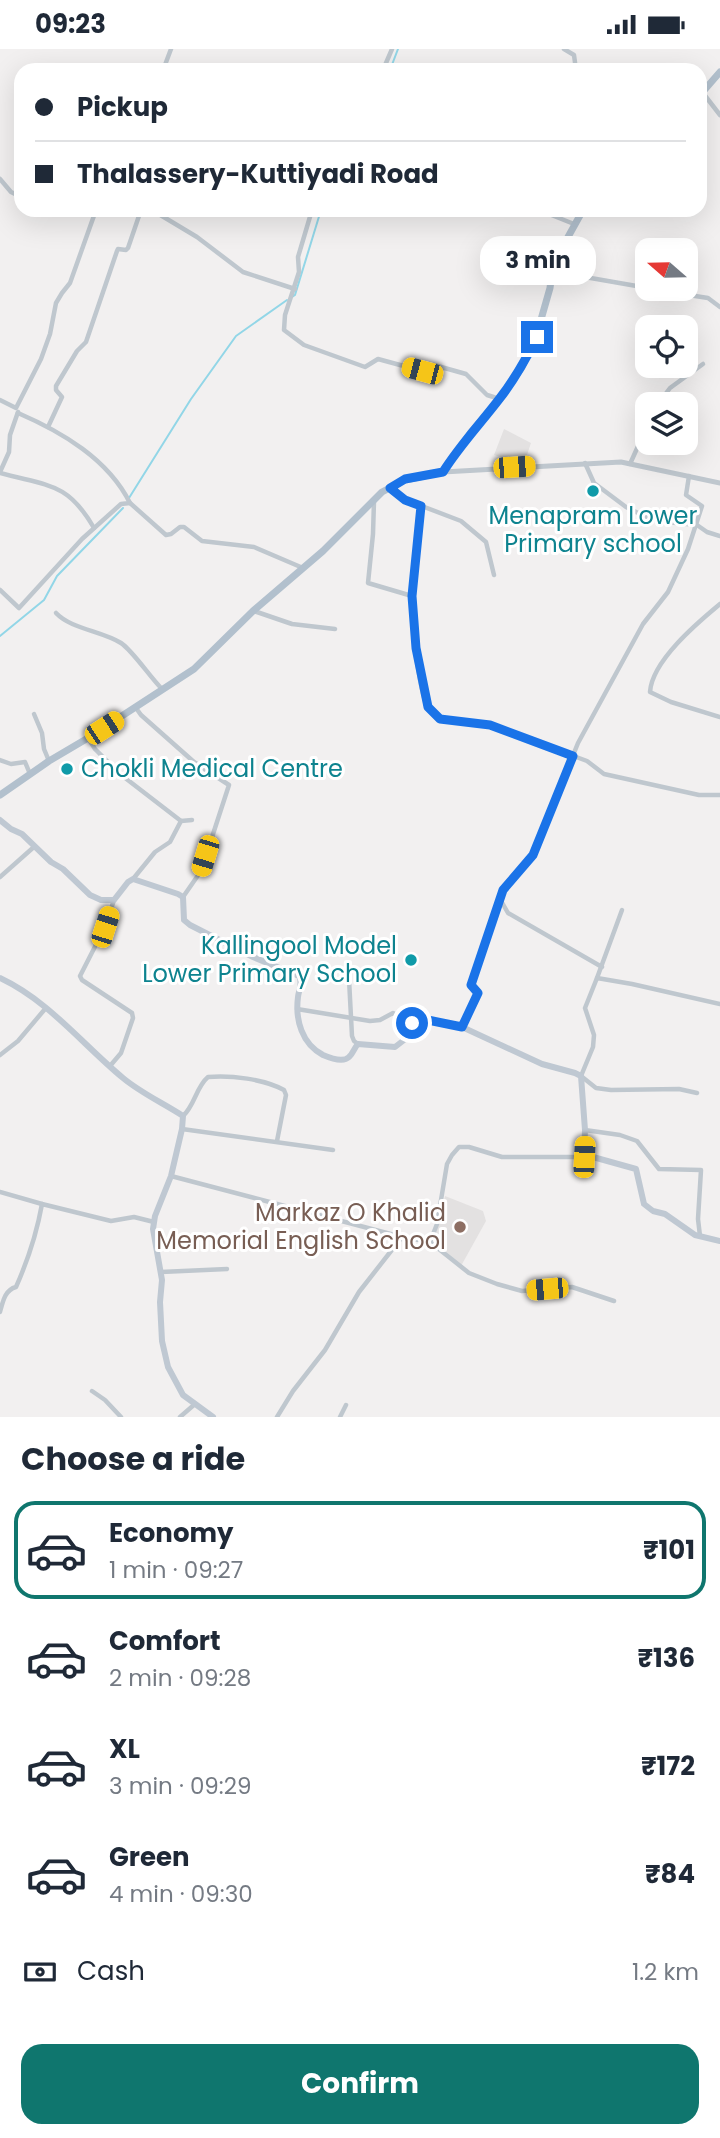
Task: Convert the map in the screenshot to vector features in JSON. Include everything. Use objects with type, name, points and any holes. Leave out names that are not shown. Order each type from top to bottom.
[{"type":"main road","points":[[707,87],[720,72]]},
{"type":"main road","points":[[0,795],[30,773],[194,669],[253,611],[390,488],[405,479],[443,472],[522,367],[537,337],[550,288],[553,264],[579,217]]},
{"type":"main road","points":[[0,820],[22,834],[90,895],[101,900],[114,900],[133,879],[183,897],[184,920],[190,925],[253,957],[299,976],[301,981],[298,1009],[304,1038],[310,1047],[332,1059],[348,1059],[358,1044],[395,1047],[404,1039],[412,1023],[423,1019],[462,1027],[542,1064],[581,1076],[584,1157],[636,1169],[644,1204],[653,1211],[665,1214],[691,1233],[720,1241]]},
{"type":"main road","points":[[0,978],[37,1000],[146,1095],[183,1117],[170,1176],[154,1222],[153,1238],[161,1272],[162,1341],[166,1358],[183,1395],[213,1417]]},
{"type":"street","points":[[564,49],[574,55],[575,63]]},
{"type":"street","points":[[707,101],[720,115]]},
{"type":"street","points":[[0,180],[14,194]]},
{"type":"street","points":[[94,217],[70,283],[56,303],[50,334],[17,410],[10,435],[9,452],[0,472],[38,481],[63,492],[84,511],[94,528]]},
{"type":"street","points":[[48,427],[62,397],[56,386],[77,351],[86,342],[117,251],[128,249],[139,217]]},
{"type":"street","points":[[164,217],[197,237],[243,272],[294,291]]},
{"type":"street","points":[[311,217],[298,257],[299,272],[285,315],[284,330],[304,345],[365,367],[378,359],[422,371],[434,365],[466,374],[487,395],[500,399]]},
{"type":"street","points":[[556,217],[575,225]]},
{"type":"street","points":[[552,275],[562,274],[635,286]]},
{"type":"street","points":[[698,296],[708,298],[720,307]]},
{"type":"street","points":[[667,392],[703,364]]},
{"type":"street","points":[[0,400],[69,439],[110,471],[130,503],[166,535],[184,527],[202,541],[254,547],[303,568]]},
{"type":"street","points":[[630,464],[635,453]]},
{"type":"street","points":[[443,472],[621,462],[720,483]]},
{"type":"street","points":[[585,463],[594,483],[626,507],[656,520],[697,525],[720,536]]},
{"type":"street","points":[[462,1027],[478,993],[471,985],[503,890],[533,855],[578,743],[643,624],[668,592],[697,525],[702,506],[686,495],[689,476]]},
{"type":"street","points":[[390,488],[405,500],[461,521],[486,542],[494,575]]},
{"type":"street","points":[[374,500],[368,583],[412,596]]},
{"type":"street","points":[[0,590],[19,608],[94,528],[121,504],[130,503]]},
{"type":"street","points":[[421,506],[412,596],[421,678],[428,707],[435,715],[440,719],[490,725],[587,761],[604,774],[699,795],[720,795]]},
{"type":"street","points":[[720,604],[680,640],[650,685],[650,692],[671,702],[720,717]]},
{"type":"street","points":[[253,611],[292,624],[335,629]]},
{"type":"street","points":[[56,613],[68,622],[123,644],[163,689]]},
{"type":"street","points":[[135,707],[194,762],[229,785],[201,870],[183,897]]},
{"type":"street","points":[[34,715],[49,761]]},
{"type":"street","points":[[88,738],[120,774],[181,821],[192,820]]},
{"type":"street","points":[[0,760],[11,764],[24,762],[30,773]]},
{"type":"street","points":[[133,879],[155,852],[170,842],[181,821]]},
{"type":"street","points":[[0,877],[35,846]]},
{"type":"street","points":[[500,898],[508,913],[603,967]]},
{"type":"street","points":[[110,1066],[121,1053],[133,1018],[132,1013],[80,976],[105,927],[114,900]]},
{"type":"street","points":[[622,911],[603,967],[584,1008],[593,1027],[593,1047],[581,1076],[596,1088],[679,1089],[697,1093]]},
{"type":"street","points":[[597,978],[720,1004]]},
{"type":"street","points":[[349,979],[352,1036],[358,1044]]},
{"type":"street","points":[[0,1055],[18,1041],[46,1009]]},
{"type":"street","points":[[298,1009],[370,1021],[380,1020],[393,1013],[412,1023]]},
{"type":"street","points":[[183,1117],[208,1077],[249,1080],[293,1094]]},
{"type":"street","points":[[277,1141],[286,1102],[284,1090],[280,1088]]},
{"type":"street","points":[[182,1129],[333,1150]]},
{"type":"street","points":[[585,1130],[620,1135],[637,1141],[659,1169],[701,1170],[698,1219],[700,1236]]},
{"type":"street","points":[[430,1242],[437,1224],[447,1164],[459,1147],[469,1147],[502,1157],[584,1157]]},
{"type":"street","points":[[170,1176],[430,1242],[468,1273],[497,1284],[522,1291],[572,1287],[614,1301]]},
{"type":"street","points":[[0,1192],[111,1221],[134,1217],[154,1222]]},
{"type":"street","points":[[0,1312],[8,1292],[16,1287],[22,1272],[38,1227],[42,1204]]},
{"type":"street","points":[[277,1417],[293,1391],[326,1350],[359,1292],[402,1237]]},
{"type":"street","points":[[161,1272],[227,1269]]},
{"type":"street","points":[[92,1391],[121,1417]]},
{"type":"street","points":[[180,1417],[195,1404]]},
{"type":"street","points":[[340,1417],[346,1405]]},
{"type":"shaded area","points":[[504,429],[531,443],[524,464],[494,455]]},
{"type":"shaded area","name":"Markaz O Khalid Memorial English School","points":[[445,1196],[483,1211],[486,1221],[461,1266],[434,1240]]},
{"type":"waterway","points":[[393,63],[398,49]]},
{"type":"waterway","points":[[292,297],[295,295],[319,217]]},
{"type":"waterway","points":[[129,498],[191,399],[236,336],[287,300]]},
{"type":"waterway","points":[[0,636],[44,600],[57,576],[123,508]]},
{"type":"place","name":"Menapram Lower Primary school","points":[[593,491]]},
{"type":"place","name":"Chokli Medical Centre","points":[[67,769]]},
{"type":"place","name":"Kallingool Model Lower Primary School","points":[[411,960]]},
{"type":"place","name":"Markaz O Khalid Memorial English School","points":[[460,1227]]},
{"type":"route","points":[[412,1023],[423,1019],[462,1027],[478,993],[471,985],[503,890],[533,855],[573,756],[490,725],[440,719],[428,707],[416,648],[412,596],[421,506],[405,500],[390,488],[405,479],[443,472],[471,432],[500,399],[522,367],[537,337]]}]
